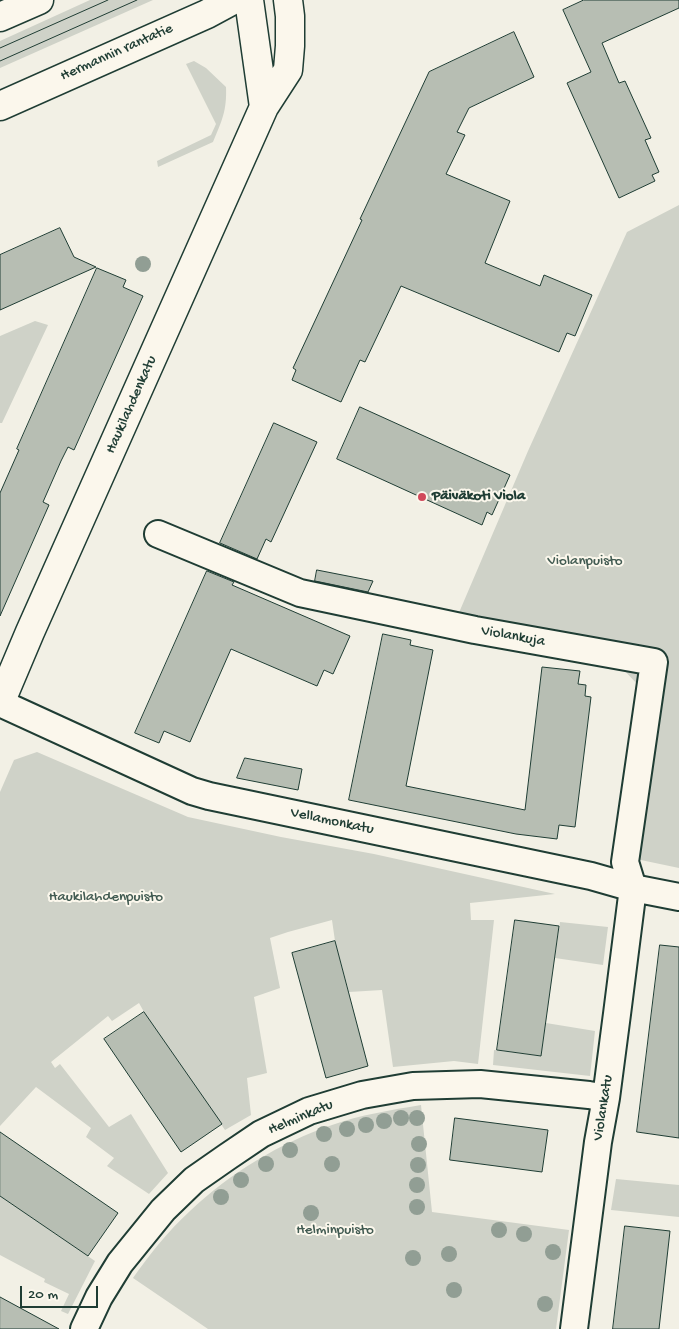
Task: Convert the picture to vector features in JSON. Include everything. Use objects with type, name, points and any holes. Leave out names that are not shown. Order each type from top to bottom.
[{"type":"street","points":[[0,17],[39,0]]},
{"type":"street","name":"Hermannin rantatie","points":[[0,106],[207,14],[233,0]]},
{"type":"street","points":[[249,0],[264,107]]},
{"type":"street","name":"Haukilahdenkatu","points":[[0,703],[264,107],[288,70],[290,16],[288,0]]},
{"type":"street","name":"Violankuja","points":[[158,534],[300,593],[475,630],[654,662],[625,862],[633,888]]},
{"type":"street","name":"Vellamonkatu","points":[[0,703],[192,791],[209,796],[591,876],[633,888],[679,897]]},
{"type":"street","name":"Violankatu","points":[[574,1329],[633,888]]},
{"type":"street","name":"Helminkatu","points":[[84,1329],[99,1297],[120,1263],[163,1210],[194,1180],[227,1157],[262,1134],[309,1111],[362,1095],[413,1086],[480,1084],[606,1098]]},
{"type":"green space","points":[[90,0],[153,0],[0,68],[0,41]]},
{"type":"green space","points":[[194,61],[206,68],[226,87],[225,109],[221,121],[213,142],[158,167],[157,161],[211,135],[216,124],[186,64]]},
{"type":"green space","name":"Violanpuisto","points":[[679,205],[679,868],[617,855],[639,686],[621,667],[455,622],[528,451],[627,232]]},
{"type":"green space","points":[[35,321],[48,325],[2,423],[0,423],[0,336]]},
{"type":"green space","name":"Haukilahdenpuisto","points":[[37,752],[188,817],[374,854],[555,894],[470,903],[471,920],[494,920],[478,1064],[454,1061],[393,1067],[382,990],[349,992],[335,941],[332,920],[270,938],[280,988],[254,997],[267,1073],[247,1078],[251,1115],[225,1130],[139,1003],[112,1021],[108,1016],[51,1062],[55,1068],[60,1064],[109,1127],[131,1114],[168,1173],[149,1194],[107,1166],[114,1158],[86,1137],[91,1128],[36,1087],[0,1126],[0,792],[14,760]]},
{"type":"green space","points":[[560,922],[608,927],[603,965],[555,958]]},
{"type":"green space","points":[[546,1023],[595,1031],[590,1076],[493,1065],[494,1050],[541,1056]]},
{"type":"green space","name":"Helminpuisto","points":[[421,1105],[432,1212],[569,1230],[556,1329],[208,1329],[133,1278],[160,1243],[182,1219],[205,1197],[256,1160],[313,1132],[343,1121]]},
{"type":"green space","points":[[616,1179],[679,1185],[679,1217],[611,1210]]},
{"type":"green space","points":[[0,1196],[95,1261],[68,1314],[61,1311],[69,1294],[44,1282],[45,1279],[0,1255]]},
{"type":"building","points":[[584,0],[679,0],[679,8],[602,43],[619,83],[625,81],[651,138],[645,140],[659,172],[652,175],[655,181],[619,198],[567,83],[591,72],[563,10]]},
{"type":"building","points":[[514,32],[534,77],[469,108],[457,132],[465,135],[446,174],[510,201],[485,263],[540,286],[544,275],[592,295],[575,336],[567,333],[559,352],[401,286],[365,362],[360,360],[341,402],[292,380],[296,370],[293,368],[429,72]]},
{"type":"building","points":[[60,228],[74,257],[96,267],[0,310],[0,255]]},
{"type":"building","points":[[97,268],[126,280],[123,287],[143,296],[74,450],[68,447],[61,461],[43,502],[49,505],[0,616],[0,493],[19,450],[17,449]]},
{"type":"building","points":[[360,407],[510,475],[492,515],[487,512],[482,525],[337,459]]},
{"type":"building","points":[[274,423],[317,442],[271,542],[266,539],[257,559],[220,543]]},
{"type":"building","points":[[317,570],[373,581],[368,592],[315,581]]},
{"type":"building","points":[[207,571],[234,582],[232,585],[350,636],[333,674],[324,670],[317,686],[231,649],[190,742],[164,731],[159,743],[135,733]]},
{"type":"building","points":[[383,634],[411,640],[410,645],[433,650],[406,786],[525,810],[542,667],[580,671],[578,684],[586,685],[585,696],[591,697],[575,827],[559,825],[557,839],[516,834],[349,800]]},
{"type":"building","points":[[245,758],[302,769],[298,790],[237,778]]},
{"type":"building","points":[[515,920],[559,926],[541,1056],[497,1050]]},
{"type":"building","points":[[335,941],[368,1066],[326,1078],[292,953]]},
{"type":"building","points":[[660,945],[679,947],[679,1138],[637,1132]]},
{"type":"building","points":[[144,1012],[222,1124],[181,1152],[104,1039]]},
{"type":"building","points":[[455,1118],[548,1130],[542,1172],[450,1160]]},
{"type":"building","points":[[0,1132],[118,1213],[88,1256],[0,1196]]},
{"type":"building","points":[[625,1226],[670,1231],[659,1329],[613,1329]]},
{"type":"building","points":[[0,1297],[59,1329],[0,1329]]},
{"type":"tram line","points":[[0,48],[108,0]]},
{"type":"tram line","points":[[0,61],[137,0]]},
{"type":"place","name":"Päiväkoti Viola","points":[[422,497]]}]
